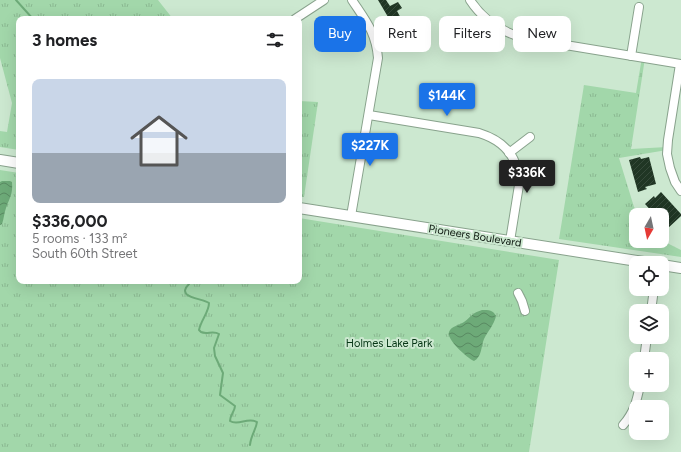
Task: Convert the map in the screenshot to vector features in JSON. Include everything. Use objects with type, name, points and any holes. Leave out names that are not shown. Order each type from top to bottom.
[{"type":"main road","points":[[0,160],[16,163]]},
{"type":"main road","name":"Pioneers Boulevard","points":[[302,208],[629,260]]},
{"type":"main road","points":[[669,266],[681,268]]},
{"type":"street","points":[[300,16],[324,0]]},
{"type":"street","points":[[351,216],[378,58],[376,41],[370,28],[352,0]]},
{"type":"street","points":[[470,0],[491,24],[512,35],[680,64],[667,154],[675,182],[681,191]]},
{"type":"street","points":[[631,56],[639,7]]},
{"type":"street","points":[[369,115],[479,133],[489,136],[503,145],[510,153],[519,177],[510,241]]},
{"type":"street","points":[[510,153],[530,137]]},
{"type":"street","points":[[518,293],[525,311]]},
{"type":"street","points":[[623,425],[634,409],[638,392]]},
{"type":"green space","points":[[0,0],[158,0],[171,16],[16,16],[16,150],[0,147],[0,131],[7,132],[12,103],[0,58]]},
{"type":"green space","points":[[642,57],[645,58],[631,149],[667,147],[667,150],[619,158],[635,208],[629,208],[629,248],[669,248],[669,244],[681,250],[681,257],[559,239],[584,85],[636,93]]},
{"type":"green space","points":[[302,101],[318,102],[304,197],[302,197]]},
{"type":"green space","name":"Holmes Lake Park","points":[[0,170],[16,173],[16,284],[302,284],[302,218],[559,260],[529,452],[0,452]]},
{"type":"water","points":[[0,182],[12,182],[12,190],[5,210],[3,222],[0,225]]},
{"type":"water","points":[[482,310],[490,311],[496,316],[484,339],[479,357],[474,361],[462,352],[454,343],[449,335],[449,332],[454,327]]},
{"type":"building","points":[[378,0],[386,0],[390,6],[398,2],[402,8],[397,11],[400,16],[387,16]]},
{"type":"building","points":[[640,157],[641,159],[649,157],[656,184],[645,187],[647,189],[638,192],[629,160]]},
{"type":"building","points":[[661,192],[681,214],[681,216],[669,227],[669,208],[649,208],[645,204],[654,196],[655,198]]},
{"type":"waterway","points":[[16,0],[30,16]]},
{"type":"waterway","points":[[189,284],[185,292],[187,295],[209,303],[208,310],[199,330],[203,333],[214,332],[219,334],[214,348],[215,356],[223,373],[220,395],[235,406],[230,421],[236,423],[250,420],[257,422],[250,445]]}]
